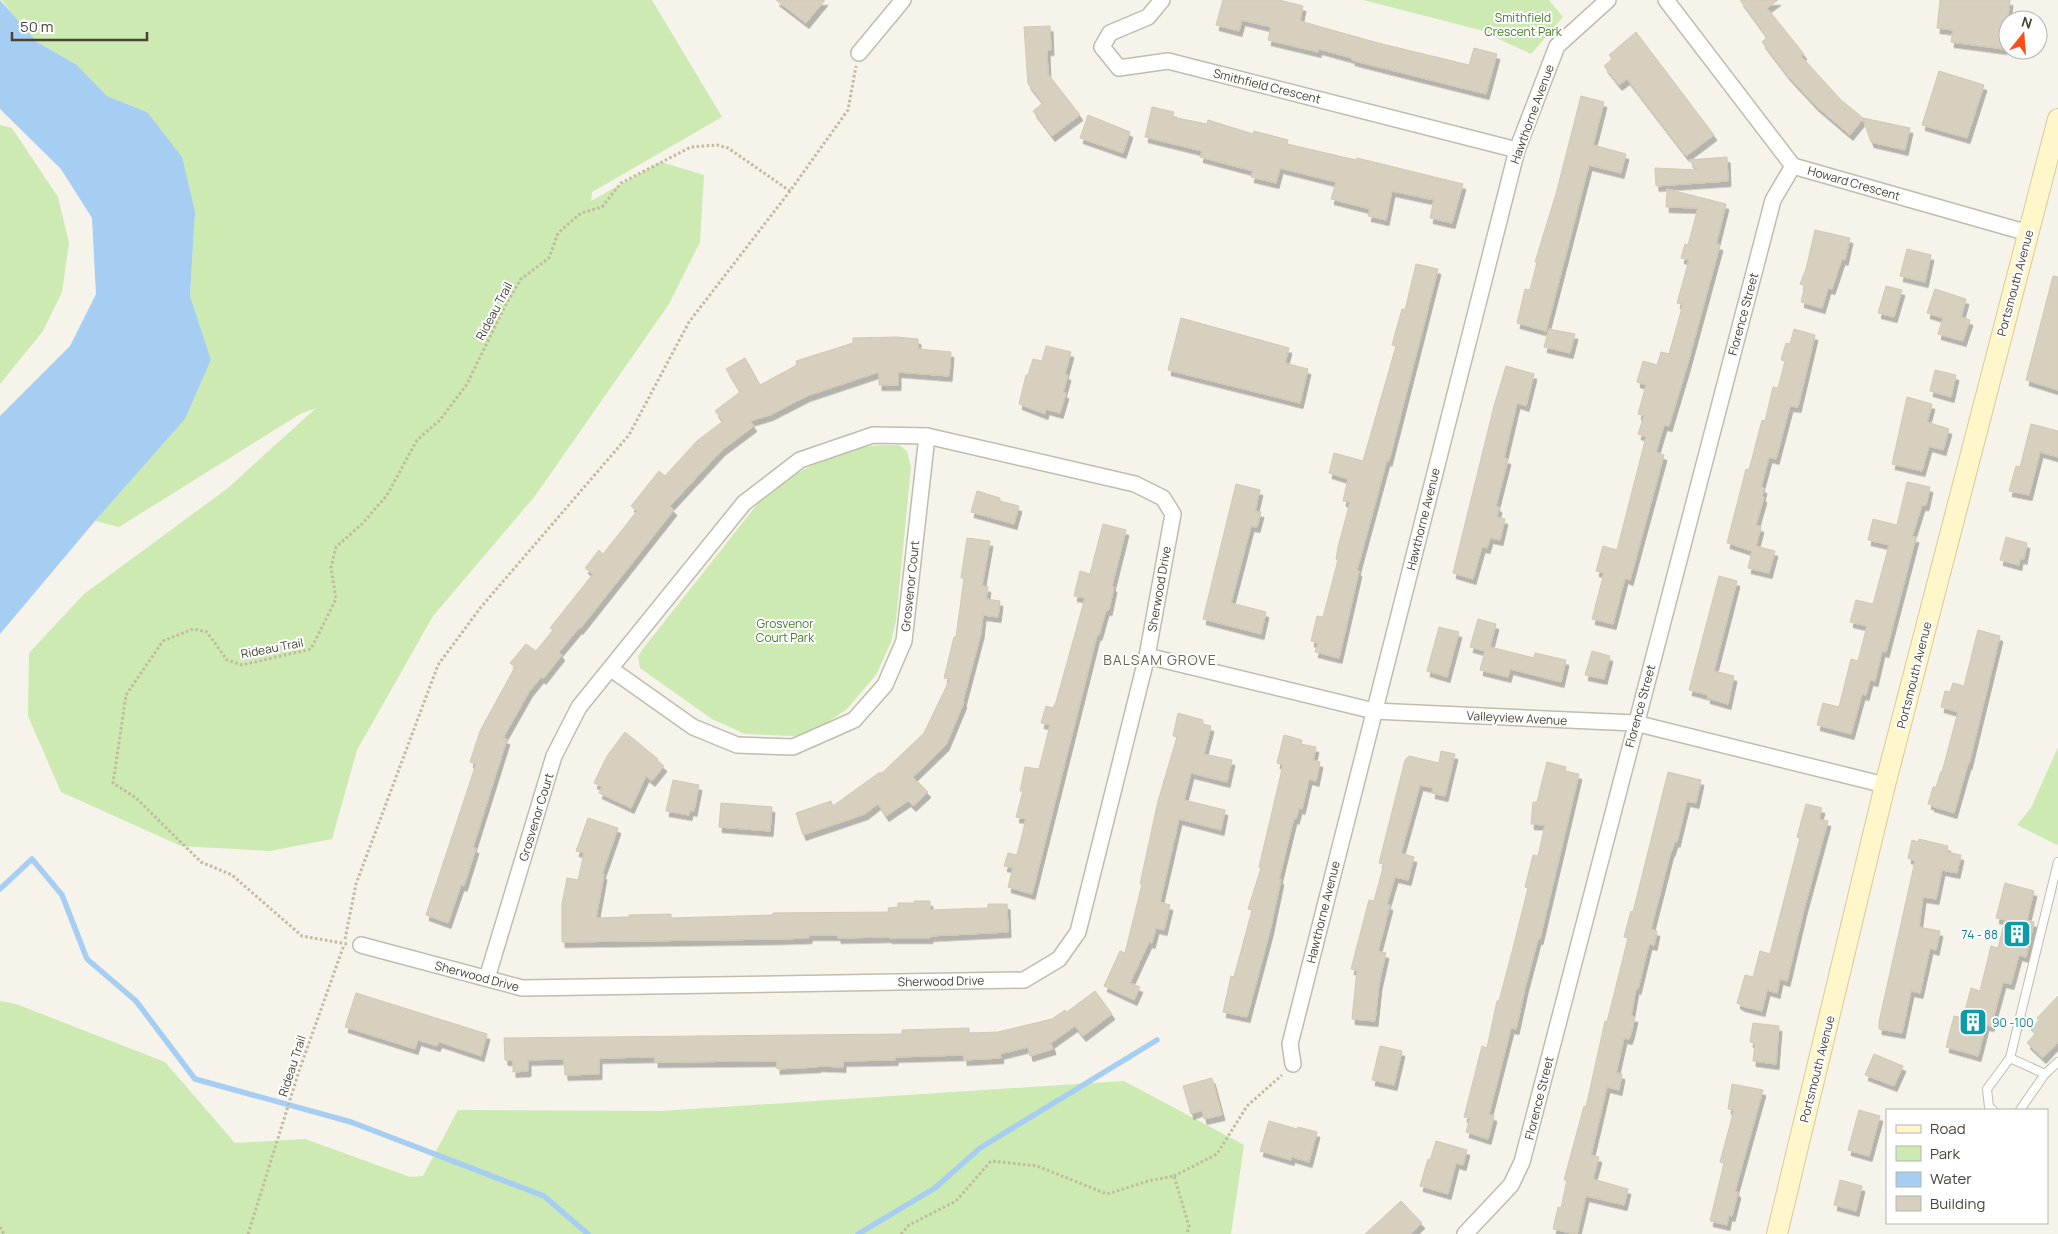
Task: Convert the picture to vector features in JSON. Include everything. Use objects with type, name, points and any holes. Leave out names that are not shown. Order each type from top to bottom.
[{"type":"main road","name":"Portsmouth Avenue","points":[[1777,1234],[1885,785],[2058,119]]},
{"type":"street","points":[[859,53],[903,0]]},
{"type":"street","name":"Smithfield Crescent","points":[[1162,0],[1148,17],[1110,33],[1102,47],[1119,68],[1168,61],[1517,150]]},
{"type":"street","name":"Hawthorne Avenue","points":[[1294,1064],[1290,1044],[1517,150],[1557,46],[1608,0]]},
{"type":"street","name":"Howard Crescent","points":[[1666,0],[1793,166],[2028,233]]},
{"type":"street","name":"Florence Street","points":[[1465,1234],[1511,1185],[1522,1162],[1773,200],[1793,166]]},
{"type":"street","name":"Grosvenor Court","points":[[487,978],[554,756],[579,707],[744,503],[800,460],[873,435],[927,436],[1135,484],[1163,498],[1173,514]]},
{"type":"street","name":"Grosvenor Court","points":[[611,669],[693,727],[736,745],[793,747],[854,720],[886,685],[904,641],[927,436]]},
{"type":"street","name":"Sherwood Drive","points":[[361,946],[522,988],[1024,980],[1059,959],[1078,932],[1147,656],[1173,514]]},
{"type":"street","name":"Valleyview Avenue","points":[[1147,656],[1374,711],[1636,723],[1885,785]]},
{"type":"lane","points":[[1992,1109],[1989,1107],[1987,1089],[2010,1058],[2058,862]]},
{"type":"lane","points":[[2010,1058],[2046,1074]]},
{"type":"lane","points":[[2021,1109],[2046,1074],[2058,1062]]},
{"type":"path","points":[[344,944],[356,884],[438,665],[481,607],[629,435],[689,322],[790,190],[848,110],[859,53]]},
{"type":"path","name":"Rideau Trail","points":[[248,1234],[299,1071],[344,944],[302,936],[232,875],[201,862],[136,798],[113,783],[126,695],[163,641],[193,629],[206,632],[227,660],[242,665],[311,649],[336,599],[331,568],[336,547],[362,524],[387,495],[417,440],[440,420],[467,384],[521,279],[549,258],[558,233],[581,213],[602,207],[621,183],[691,147],[717,146],[728,148],[790,190]]},
{"type":"path","points":[[901,1234],[909,1225],[956,1201],[991,1161],[1037,1166],[1107,1194],[1148,1180],[1174,1176],[1217,1154],[1247,1106],[1294,1064]]},
{"type":"path","points":[[1174,1176],[1189,1226],[1187,1234]]},
{"type":"path","points":[[0,1227],[4,1234]]},
{"type":"green space","points":[[2,0],[652,0],[722,117],[592,192],[591,201],[661,162],[704,175],[700,242],[669,304],[535,496],[433,616],[357,750],[332,839],[270,851],[181,846],[61,792],[28,716],[29,653],[84,594],[228,488],[316,408],[300,414],[119,527],[95,521],[185,419],[211,360],[190,296],[195,212],[147,112],[107,96],[77,65],[37,42],[21,26]]},
{"type":"green space","name":"Smithfield Crescent Park","points":[[1363,0],[1549,0],[1563,17],[1531,54],[1480,30]]},
{"type":"green space","points":[[0,125],[12,128],[58,197],[69,243],[62,292],[43,331],[0,384]]},
{"type":"green space","name":"Grosvenor Court Park","points":[[899,445],[907,451],[911,467],[896,621],[891,642],[876,675],[847,709],[822,726],[795,736],[745,734],[712,719],[640,668],[638,657],[642,650],[759,502],[792,476],[828,457],[860,447]]},
{"type":"green space","points":[[2058,747],[2057,845],[2017,825],[2031,808]]},
{"type":"green space","points":[[0,1001],[16,1004],[165,1062],[235,1143],[305,1139],[410,1177],[423,1176],[458,1110],[661,1111],[1124,1081],[1244,1145],[1231,1234],[0,1234]]},
{"type":"water","points":[[0,0],[37,42],[77,65],[107,96],[147,112],[182,157],[195,212],[190,296],[211,360],[185,419],[95,521],[0,634],[0,416],[70,346],[96,294],[92,218],[61,169],[0,109]]},
{"type":"building","points":[[776,0],[825,0],[806,23]]},
{"type":"building","points":[[1223,0],[1279,0],[1303,6],[1300,21],[1378,43],[1469,65],[1474,48],[1497,54],[1486,94],[1359,62],[1352,60],[1352,58],[1319,49],[1318,52],[1268,40],[1271,27],[1242,20],[1239,31],[1216,25]]},
{"type":"building","points":[[1740,0],[1778,0],[1767,8],[1804,54],[1801,56],[1841,100],[1863,118],[1910,128],[1905,150],[1871,142],[1863,119],[1850,135],[1816,106],[1787,75],[1762,42],[1767,37]]},
{"type":"building","points":[[1940,0],[2010,0],[2009,10],[1998,10],[1998,48],[1951,42],[1953,30],[1937,28]]},
{"type":"building","points":[[1050,26],[1051,50],[1047,50],[1048,74],[1080,115],[1052,136],[1033,111],[1043,103],[1028,84],[1024,27]]},
{"type":"building","points":[[1636,32],[1714,135],[1686,156],[1627,79],[1619,85],[1604,66],[1612,59],[1609,55]]},
{"type":"building","points":[[1939,71],[1984,85],[1967,138],[1922,125]]},
{"type":"building","points":[[1581,96],[1604,102],[1593,145],[1626,154],[1621,173],[1589,165],[1546,331],[1517,323],[1525,289],[1530,290],[1537,262],[1535,262],[1556,194]]},
{"type":"building","points":[[1152,107],[1174,112],[1172,117],[1207,124],[1208,120],[1253,134],[1254,131],[1288,140],[1287,144],[1356,160],[1357,158],[1463,184],[1452,223],[1430,218],[1434,200],[1392,191],[1386,220],[1368,216],[1370,209],[1331,199],[1336,182],[1280,168],[1276,183],[1251,177],[1253,171],[1200,157],[1202,151],[1145,137]]},
{"type":"building","points":[[1088,115],[1130,132],[1123,153],[1080,138]]},
{"type":"building","points":[[1727,157],[1728,181],[1656,186],[1655,168],[1697,170],[1689,160]]},
{"type":"building","points":[[1667,189],[1726,204],[1716,244],[1720,245],[1687,366],[1669,426],[1664,425],[1656,452],[1664,455],[1630,580],[1625,578],[1613,624],[1592,619],[1604,573],[1596,571],[1603,546],[1617,550],[1646,437],[1638,434],[1644,416],[1638,414],[1646,385],[1637,382],[1643,361],[1657,365],[1661,352],[1669,354],[1683,304],[1677,303],[1689,260],[1681,258],[1685,244],[1688,245],[1698,208],[1666,207]]},
{"type":"building","points":[[1815,230],[1850,238],[1845,260],[1842,259],[1832,289],[1828,288],[1822,308],[1801,302],[1805,286],[1800,284],[1806,269]]},
{"type":"building","points":[[1907,249],[1931,255],[1925,282],[1900,276]]},
{"type":"building","points":[[1416,264],[1438,269],[1389,461],[1387,460],[1357,570],[1359,571],[1339,658],[1315,652],[1318,643],[1311,641],[1317,616],[1323,617],[1338,560],[1336,559],[1338,547],[1350,502],[1343,501],[1348,479],[1329,473],[1334,453],[1363,461],[1396,346],[1392,345],[1402,309],[1405,310]]},
{"type":"building","points":[[2053,276],[2058,277],[2058,390],[2026,380]]},
{"type":"building","points":[[1886,286],[1902,290],[1894,317],[1878,313]]},
{"type":"building","points":[[1935,289],[1966,299],[1961,317],[1970,320],[1963,341],[1938,334],[1943,318],[1927,313]]},
{"type":"building","points":[[1181,318],[1289,348],[1285,363],[1308,369],[1300,403],[1168,370]]},
{"type":"building","points":[[1549,329],[1575,334],[1570,353],[1544,347]]},
{"type":"building","points":[[1794,329],[1815,335],[1798,407],[1790,406],[1776,459],[1769,457],[1761,487],[1764,488],[1762,496],[1764,497],[1756,525],[1761,527],[1756,546],[1775,551],[1769,573],[1748,568],[1752,551],[1727,543],[1746,469],[1749,470],[1762,420],[1765,421],[1773,387],[1778,388],[1785,361],[1781,360],[1786,343],[1790,344]]},
{"type":"building","points":[[897,337],[918,339],[918,349],[951,352],[949,376],[898,372],[898,385],[879,385],[879,372],[807,396],[770,415],[750,421],[754,426],[722,450],[670,506],[674,510],[580,629],[559,652],[562,655],[543,679],[541,677],[529,692],[503,738],[507,739],[473,847],[476,848],[464,886],[461,885],[448,923],[426,915],[476,764],[470,762],[480,731],[515,667],[510,663],[526,644],[536,651],[553,630],[550,628],[593,574],[585,568],[599,550],[603,554],[637,511],[631,506],[659,471],[665,476],[697,441],[723,421],[715,411],[740,392],[726,369],[745,358],[760,385],[797,365],[796,361],[853,343],[853,338]]},
{"type":"building","points":[[1046,346],[1071,352],[1065,374],[1068,375],[1063,393],[1066,393],[1060,413],[1046,409],[1045,414],[1019,404],[1026,375],[1028,375],[1033,359],[1042,361]]},
{"type":"building","points":[[1506,366],[1534,374],[1526,406],[1517,403],[1504,458],[1508,459],[1496,506],[1499,507],[1497,517],[1505,519],[1500,540],[1490,538],[1487,548],[1482,547],[1473,579],[1453,573],[1494,406]]},
{"type":"building","points":[[1935,370],[1956,375],[1951,397],[1930,391]]},
{"type":"building","points":[[1907,397],[1932,404],[1927,422],[1949,429],[1943,450],[1929,446],[1922,471],[1892,464]]},
{"type":"building","points":[[2031,424],[2058,431],[2058,457],[2040,452],[2029,495],[2009,491],[2016,466],[2020,467]]},
{"type":"building","points":[[1907,482],[1930,487],[1926,505],[1922,505],[1912,537],[1916,537],[1886,652],[1882,651],[1875,681],[1870,680],[1866,695],[1862,694],[1851,734],[1817,725],[1823,703],[1839,707],[1851,659],[1858,661],[1867,626],[1850,622],[1856,600],[1873,604],[1889,545],[1868,540],[1873,519],[1897,525]]},
{"type":"building","points":[[1236,484],[1260,490],[1255,511],[1261,512],[1257,527],[1251,526],[1231,603],[1266,612],[1261,634],[1203,619]]},
{"type":"building","points":[[977,491],[1000,498],[1000,501],[1019,506],[1014,524],[971,512]]},
{"type":"building","points":[[1103,524],[1126,530],[1112,586],[1114,587],[1109,610],[1106,610],[1099,635],[1097,635],[1032,894],[1008,887],[1013,868],[1004,866],[1008,853],[1017,855],[1026,819],[1016,817],[1023,791],[1020,791],[1025,767],[1039,769],[1050,725],[1041,723],[1046,706],[1053,708],[1056,702],[1085,598],[1074,596],[1080,571],[1090,574]]},
{"type":"building","points":[[2006,537],[2027,543],[2024,559],[2020,558],[2019,565],[2000,560]]},
{"type":"building","points":[[967,538],[990,541],[982,586],[988,587],[986,599],[1000,601],[998,617],[983,615],[981,633],[964,702],[946,745],[913,777],[928,792],[913,806],[908,801],[886,816],[878,804],[865,814],[803,835],[796,813],[831,801],[833,806],[880,772],[881,774],[924,733],[950,679],[944,678],[954,637],[956,637],[964,578],[961,578]]},
{"type":"building","points":[[1719,576],[1737,581],[1714,671],[1734,676],[1728,704],[1707,698],[1708,695],[1689,690]]},
{"type":"building","points":[[1478,619],[1496,624],[1490,647],[1534,658],[1535,653],[1566,660],[1561,682],[1510,669],[1508,677],[1480,670],[1485,651],[1470,647]]},
{"type":"building","points":[[1439,627],[1459,632],[1447,677],[1427,671]]},
{"type":"building","points":[[1978,630],[2000,636],[1969,764],[1954,813],[1928,804],[1933,787],[1936,787],[1942,772],[1958,712],[1941,707],[1945,691],[1950,692],[1953,683],[1964,686]]},
{"type":"building","points":[[1592,651],[1610,656],[1604,679],[1585,675]]},
{"type":"building","points":[[1178,713],[1203,720],[1203,724],[1211,726],[1204,754],[1232,760],[1227,782],[1191,773],[1184,800],[1225,810],[1221,830],[1179,819],[1160,902],[1170,905],[1164,930],[1156,928],[1152,943],[1149,942],[1130,983],[1140,987],[1134,1000],[1104,986],[1120,951],[1125,953],[1142,884],[1140,884],[1158,801],[1177,737],[1173,736]]},
{"type":"building","points":[[625,732],[664,766],[652,781],[646,776],[631,808],[599,793],[602,787],[594,783],[607,756]]},
{"type":"building","points":[[1284,735],[1302,740],[1301,744],[1316,747],[1313,760],[1320,762],[1316,781],[1309,779],[1302,809],[1299,808],[1296,819],[1294,818],[1279,879],[1281,879],[1270,931],[1247,1017],[1223,1012],[1231,976],[1234,977],[1252,910],[1248,909],[1261,868],[1259,867],[1283,765],[1277,763]]},
{"type":"building","points":[[1441,751],[1455,754],[1445,796],[1432,793],[1433,788],[1420,785],[1401,853],[1414,857],[1408,880],[1395,877],[1387,904],[1390,905],[1378,951],[1386,953],[1379,984],[1375,1021],[1352,1019],[1357,970],[1351,969],[1369,900],[1374,901],[1384,864],[1379,863],[1405,760],[1409,756],[1439,763]]},
{"type":"building","points":[[1547,762],[1566,767],[1565,771],[1579,774],[1540,939],[1538,939],[1516,1029],[1511,1028],[1489,1114],[1494,1116],[1488,1139],[1466,1132],[1470,1118],[1464,1117],[1482,1046],[1487,1048],[1497,1001],[1499,1001],[1528,888],[1525,887],[1533,855],[1538,856],[1545,825],[1531,824],[1533,802],[1537,802]]},
{"type":"building","points":[[1668,772],[1701,780],[1696,803],[1687,801],[1677,842],[1675,841],[1671,851],[1651,929],[1657,931],[1654,945],[1649,944],[1638,989],[1636,988],[1631,1016],[1635,1017],[1631,1034],[1629,1039],[1624,1038],[1616,1073],[1622,1074],[1619,1090],[1607,1087],[1591,1155],[1599,1157],[1593,1179],[1628,1189],[1624,1205],[1586,1196],[1577,1234],[1575,1234],[1553,1229],[1558,1207],[1561,1208],[1567,1180],[1564,1180],[1584,1106],[1586,1107],[1605,1021],[1607,1022],[1628,938],[1624,937],[1631,911],[1633,912]]},
{"type":"building","points":[[673,780],[699,785],[694,811],[690,810],[689,815],[666,811]]},
{"type":"building","points":[[721,803],[772,807],[770,831],[719,827]]},
{"type":"building","points":[[1806,804],[1822,808],[1819,819],[1828,821],[1787,981],[1780,979],[1777,993],[1767,990],[1762,1011],[1742,1006],[1737,1003],[1745,975],[1753,977],[1760,951],[1770,954],[1800,838],[1797,837]]},
{"type":"building","points":[[588,818],[618,828],[602,874],[604,874],[596,918],[671,914],[671,918],[773,915],[773,913],[889,912],[888,908],[898,907],[898,903],[930,901],[930,910],[988,908],[988,904],[1007,904],[1008,932],[930,936],[930,938],[838,938],[838,935],[809,935],[809,938],[781,939],[562,942],[562,904],[567,878],[578,880],[584,853],[576,851]]},
{"type":"building","points":[[1919,839],[1948,846],[1947,852],[1961,855],[1957,873],[1942,870],[1936,899],[1923,897],[1919,927],[1940,931],[1936,950],[1930,948],[1920,993],[1911,991],[1902,1033],[1879,1029],[1879,1022],[1915,861],[1908,858],[1912,840],[1918,842]]},
{"type":"building","points":[[2005,883],[2034,891],[2027,920],[2034,922],[2026,957],[2019,955],[2011,984],[2003,982],[1991,1026],[1986,1025],[1978,1056],[1946,1047],[1954,1016],[1963,1018],[1971,988],[1980,991],[1991,946],[1998,948],[2005,920],[1996,918]]},
{"type":"building","points":[[1095,991],[1112,1014],[1083,1036],[1075,1026],[1051,1043],[1053,1049],[1030,1056],[1028,1047],[1000,1054],[1001,1058],[964,1060],[964,1055],[895,1057],[895,1060],[843,1061],[843,1067],[818,1066],[777,1069],[777,1061],[655,1062],[655,1057],[599,1058],[599,1074],[565,1075],[564,1059],[528,1060],[528,1071],[513,1072],[513,1060],[505,1060],[504,1038],[902,1034],[902,1030],[969,1028],[969,1033],[998,1032],[1052,1019],[1065,1010],[1067,1012]]},
{"type":"building","points":[[356,993],[487,1034],[481,1056],[439,1042],[437,1046],[418,1040],[415,1049],[345,1027]]},
{"type":"building","points":[[2058,996],[2058,1042],[2043,1058],[2027,1043],[2035,1034],[2031,1030],[2039,1020],[2037,1018]]},
{"type":"building","points":[[1753,1023],[1779,1026],[1776,1064],[1753,1061],[1755,1043],[1750,1042]]},
{"type":"building","points":[[1380,1046],[1402,1051],[1394,1085],[1372,1080]]},
{"type":"building","points":[[1874,1054],[1903,1066],[1894,1086],[1865,1075]]},
{"type":"building","points":[[1212,1078],[1222,1115],[1204,1119],[1202,1110],[1191,1114],[1183,1086]]},
{"type":"building","points":[[1732,1084],[1763,1090],[1735,1191],[1738,1192],[1732,1216],[1729,1215],[1727,1225],[1710,1221],[1724,1163],[1720,1162],[1734,1110],[1728,1109]]},
{"type":"building","points":[[1859,1110],[1880,1116],[1869,1156],[1848,1150]]},
{"type":"building","points":[[1269,1121],[1297,1129],[1298,1127],[1317,1132],[1309,1162],[1292,1157],[1291,1160],[1260,1151]]},
{"type":"building","points":[[1436,1141],[1467,1150],[1463,1165],[1456,1163],[1448,1194],[1420,1186],[1428,1159],[1430,1160]]},
{"type":"building","points":[[1840,1180],[1862,1186],[1856,1211],[1834,1205]]},
{"type":"building","points":[[1401,1201],[1422,1223],[1410,1234],[1365,1234]]},
{"type":"waterway","points":[[0,889],[32,859],[62,895],[87,959],[136,1001],[195,1079],[351,1122],[544,1196],[588,1234]]},
{"type":"waterway","points":[[858,1234],[935,1188],[980,1148],[1157,1040]]},
{"type":"place","name":"74 - 88","points":[[2017,934]]},
{"type":"place","name":"90 -100","points":[[1973,1022]]},
{"type":"district","name":"BALSAM GROVE","points":[[1160,659]]}]
